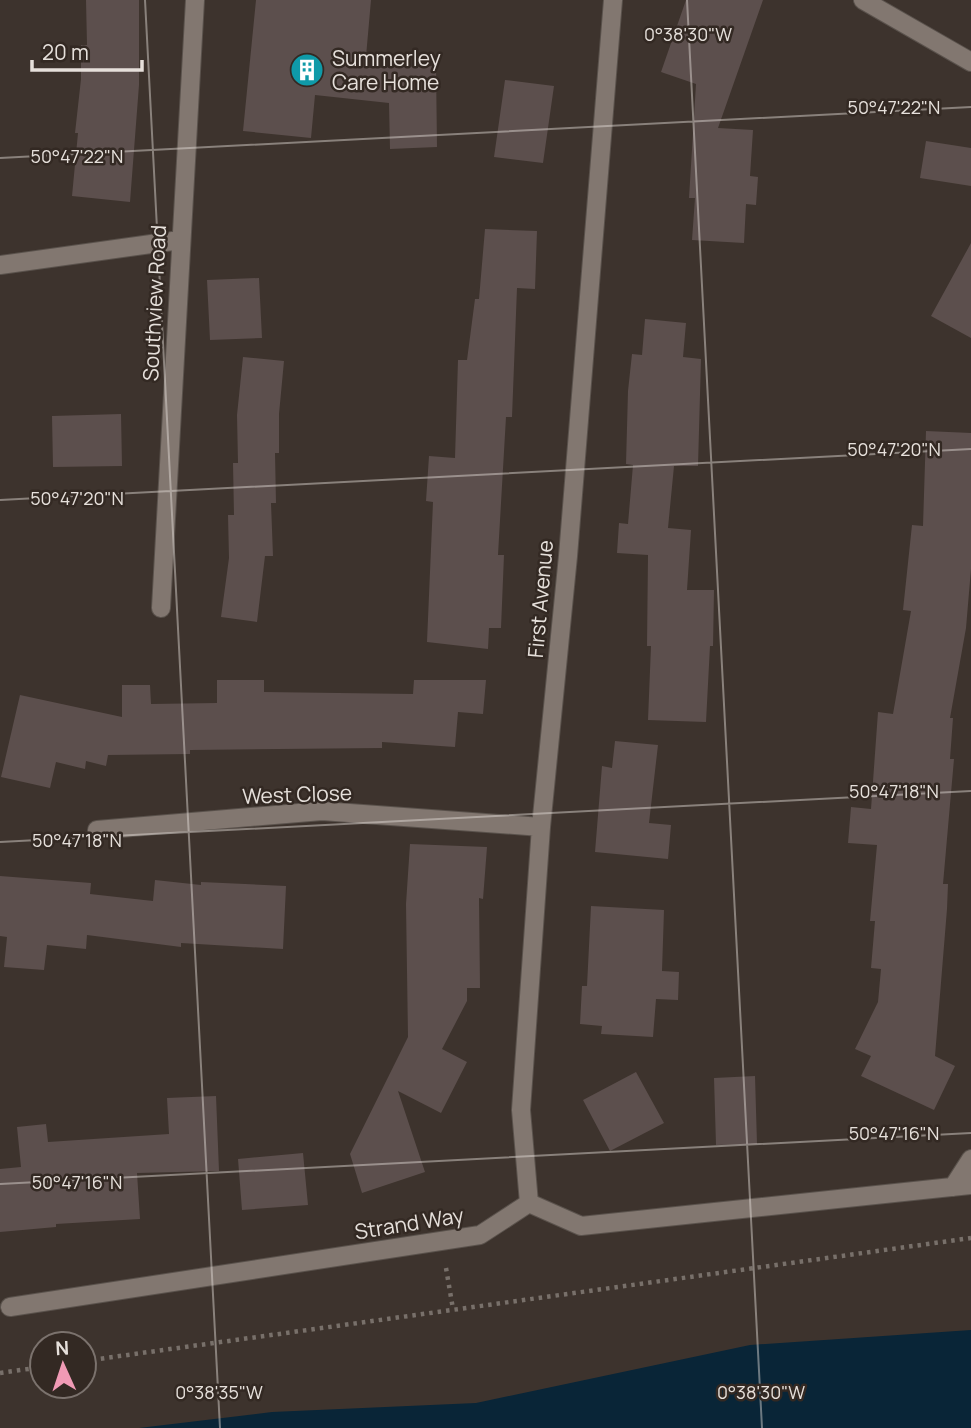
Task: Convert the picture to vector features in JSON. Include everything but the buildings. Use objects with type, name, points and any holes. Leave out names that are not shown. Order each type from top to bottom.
[{"type":"street","name":"Southview Road","points":[[161,608],[195,0]]},
{"type":"street","name":"First Avenue","points":[[528,1203],[521,1110],[541,827],[568,556],[613,0]]},
{"type":"street","points":[[863,0],[971,62]]},
{"type":"street","points":[[0,265],[180,240]]},
{"type":"street","name":"West Close","points":[[97,830],[322,811],[541,827]]},
{"type":"street","points":[[528,1203],[581,1226],[962,1186],[971,1159]]},
{"type":"street","name":"Strand Way","points":[[10,1307],[480,1235],[528,1203]]},
{"type":"path","points":[[98,1359],[971,1238]]},
{"type":"path","points":[[442,1241],[453,1309]]},
{"type":"path","points":[[0,1373],[28,1369]]},
{"type":"water","points":[[971,1330],[971,1428],[139,1428],[272,1412],[476,1403],[750,1345]]},
{"type":"place","name":"Summerley Care Home","points":[[307,70]]}]
